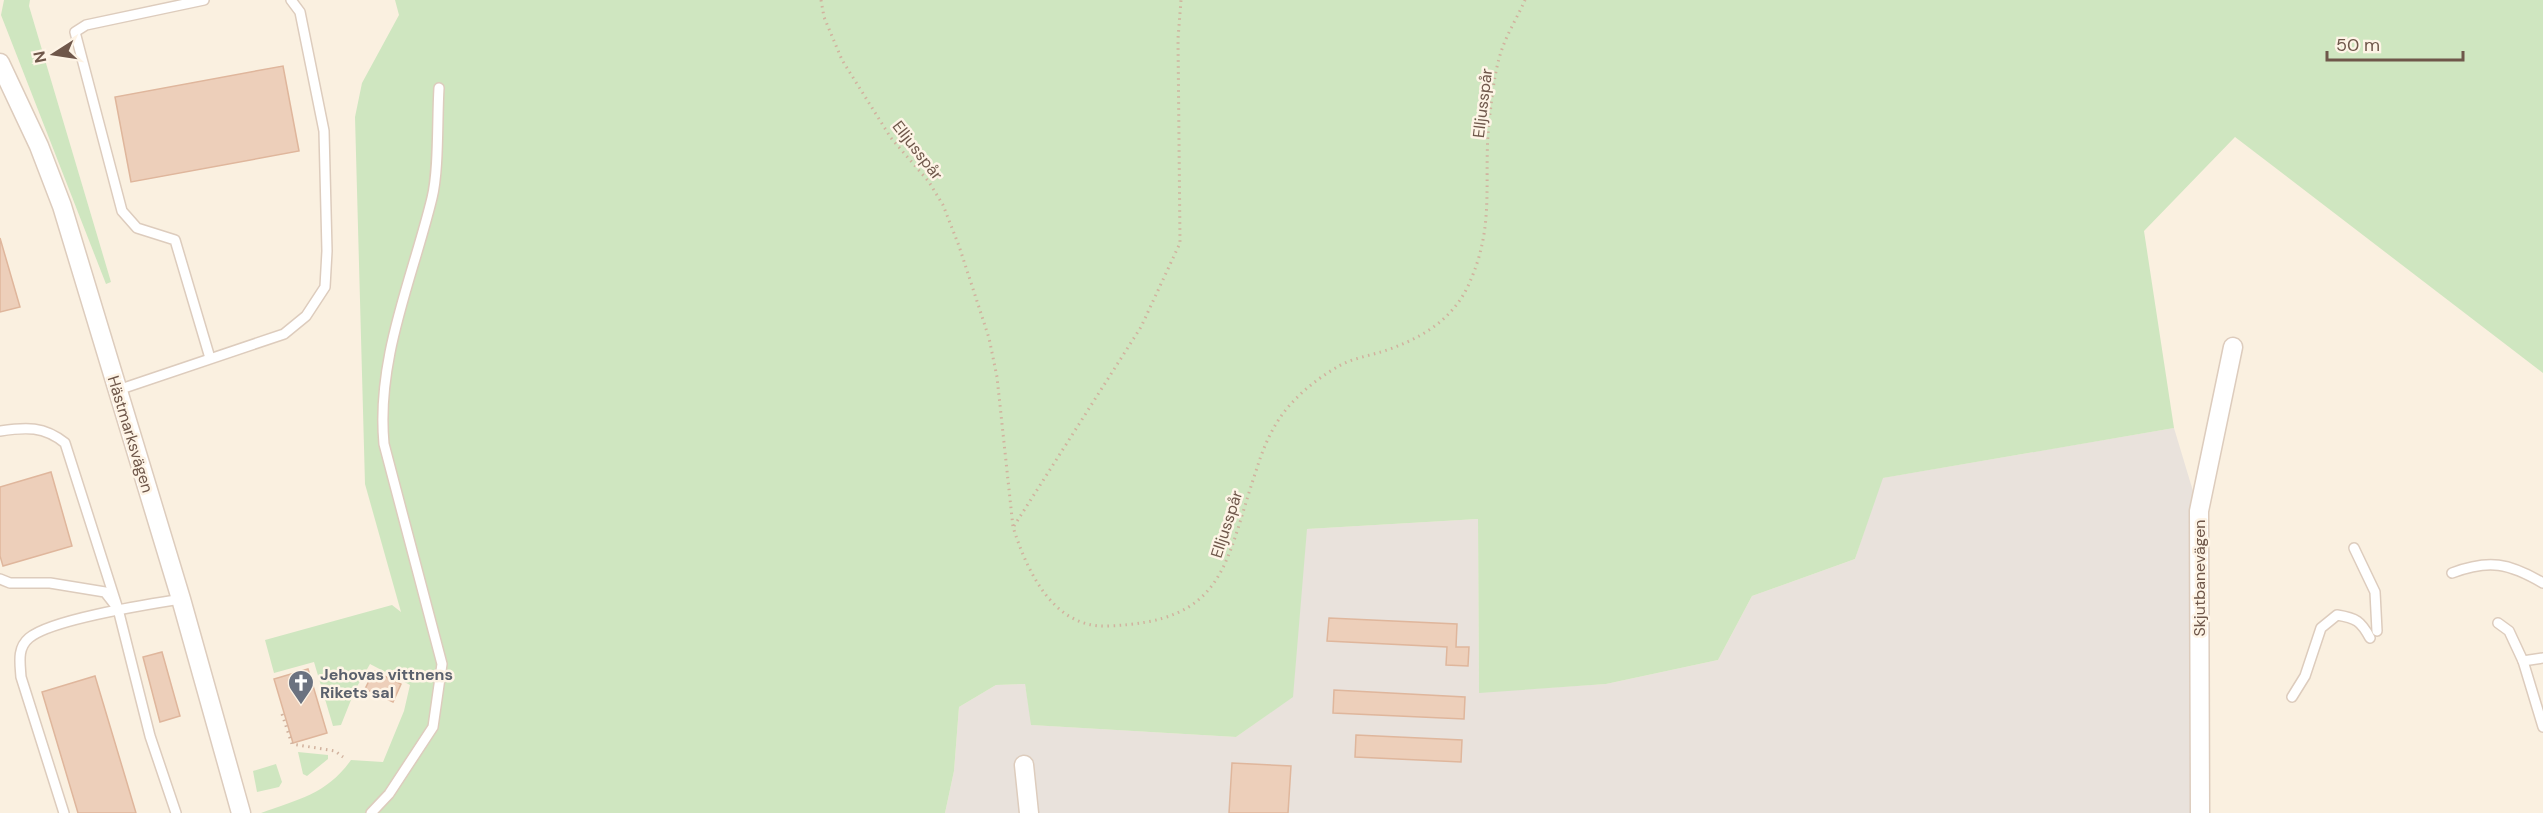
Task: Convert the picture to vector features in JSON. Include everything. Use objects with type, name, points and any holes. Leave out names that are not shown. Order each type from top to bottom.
[{"type":"street","name":"Hästmarksvägen","points":[[0,63],[39,146],[62,206],[182,599],[241,813]]},
{"type":"street","name":"Skjutbanevägen","points":[[2200,813],[2199,511],[2233,347]]},
{"type":"street","points":[[1024,765],[1029,813]]},
{"type":"lane","points":[[204,0],[86,25],[75,32],[122,211],[137,228],[155,231],[175,240],[210,358]]},
{"type":"lane","points":[[118,390],[284,334],[306,316],[325,287],[327,251],[324,131],[300,12],[291,0]]},
{"type":"lane","points":[[371,813],[389,794],[433,727],[442,664],[384,444],[381,412],[388,353],[433,195],[439,88]]},
{"type":"lane","points":[[0,431],[34,428],[51,432],[65,443],[118,609],[150,736],[176,813]]},
{"type":"lane","points":[[2292,697],[2305,676],[2321,628],[2337,615],[2355,618],[2373,634],[2375,592],[2354,548]]},
{"type":"lane","points":[[2452,573],[2489,563],[2525,572],[2543,583]]},
{"type":"lane","points":[[0,579],[10,583],[50,583],[105,592],[118,609]]},
{"type":"lane","points":[[64,813],[21,677],[19,656],[27,639],[39,632],[118,609],[182,599]]},
{"type":"lane","points":[[2498,623],[2508,631],[2523,661],[2543,727]]},
{"type":"lane","points":[[2523,661],[2543,658]]},
{"type":"path","name":"Elljusspår","points":[[822,0],[824,17],[842,60],[891,138],[929,182],[943,205],[959,246],[989,338],[997,377],[1013,527],[1034,577],[1053,604],[1072,620],[1101,626],[1136,625],[1179,614],[1204,597],[1227,562],[1262,450],[1276,422],[1288,406],[1305,390],[1341,364],[1392,348],[1430,331],[1444,320],[1461,300],[1477,264],[1486,227],[1490,194],[1489,124],[1494,81],[1502,50],[1525,0]]},
{"type":"path","points":[[1013,527],[1141,327],[1180,243],[1178,39],[1181,0]]},
{"type":"path","points":[[282,714],[292,744],[334,751],[343,757]]},
{"type":"shaded area","points":[[2174,428],[2199,511],[2200,813],[945,813],[954,771],[959,707],[996,685],[1025,684],[1032,725],[1236,737],[1292,697],[1306,529],[1478,519],[1479,692],[1606,684],[1718,660],[1752,596],[1855,559],[1882,478]]},
{"type":"green space","points":[[4,0],[30,0],[29,6],[111,282],[106,284],[1,15]]},
{"type":"green space","points":[[395,0],[2543,0],[2543,373],[2235,137],[2144,231],[2174,428],[1883,478],[1855,559],[1752,596],[1718,660],[1606,684],[1479,693],[1478,519],[1307,529],[1293,697],[1236,737],[1031,725],[1025,684],[996,685],[959,707],[954,771],[945,813],[261,813],[300,799],[322,788],[332,781],[351,760],[383,762],[404,711],[410,685],[370,664],[355,690],[341,725],[333,726],[314,662],[274,673],[265,640],[392,605],[401,612],[365,484],[355,117],[362,83],[399,15]]},
{"type":"green space","points":[[298,752],[328,755],[328,759],[307,776],[303,774]]},
{"type":"green space","points":[[276,764],[282,782],[279,787],[257,792],[253,771]]},
{"type":"building","points":[[283,66],[299,151],[131,182],[115,97]]},
{"type":"building","points":[[0,238],[20,307],[0,312]]},
{"type":"building","points":[[51,472],[72,546],[3,566],[0,556],[0,487]]},
{"type":"building","points":[[1329,618],[1457,624],[1456,647],[1469,647],[1468,666],[1446,665],[1447,647],[1327,641]]},
{"type":"building","points":[[162,652],[180,716],[160,722],[143,657]]},
{"type":"building","name":"Jehovas vittnens Rikets sal","points":[[308,669],[327,733],[293,743],[274,679]]},
{"type":"building","points":[[374,671],[401,684],[393,702],[365,689]]},
{"type":"building","points":[[95,676],[136,813],[78,813],[42,692]]},
{"type":"building","points":[[1334,690],[1465,697],[1464,719],[1333,713]]},
{"type":"building","points":[[1356,735],[1462,740],[1461,762],[1355,757]]},
{"type":"building","points":[[1232,763],[1291,766],[1288,813],[1229,813]]},
{"type":"place","name":"Jehovas vittnens Rikets sal","points":[[301,706]]}]
